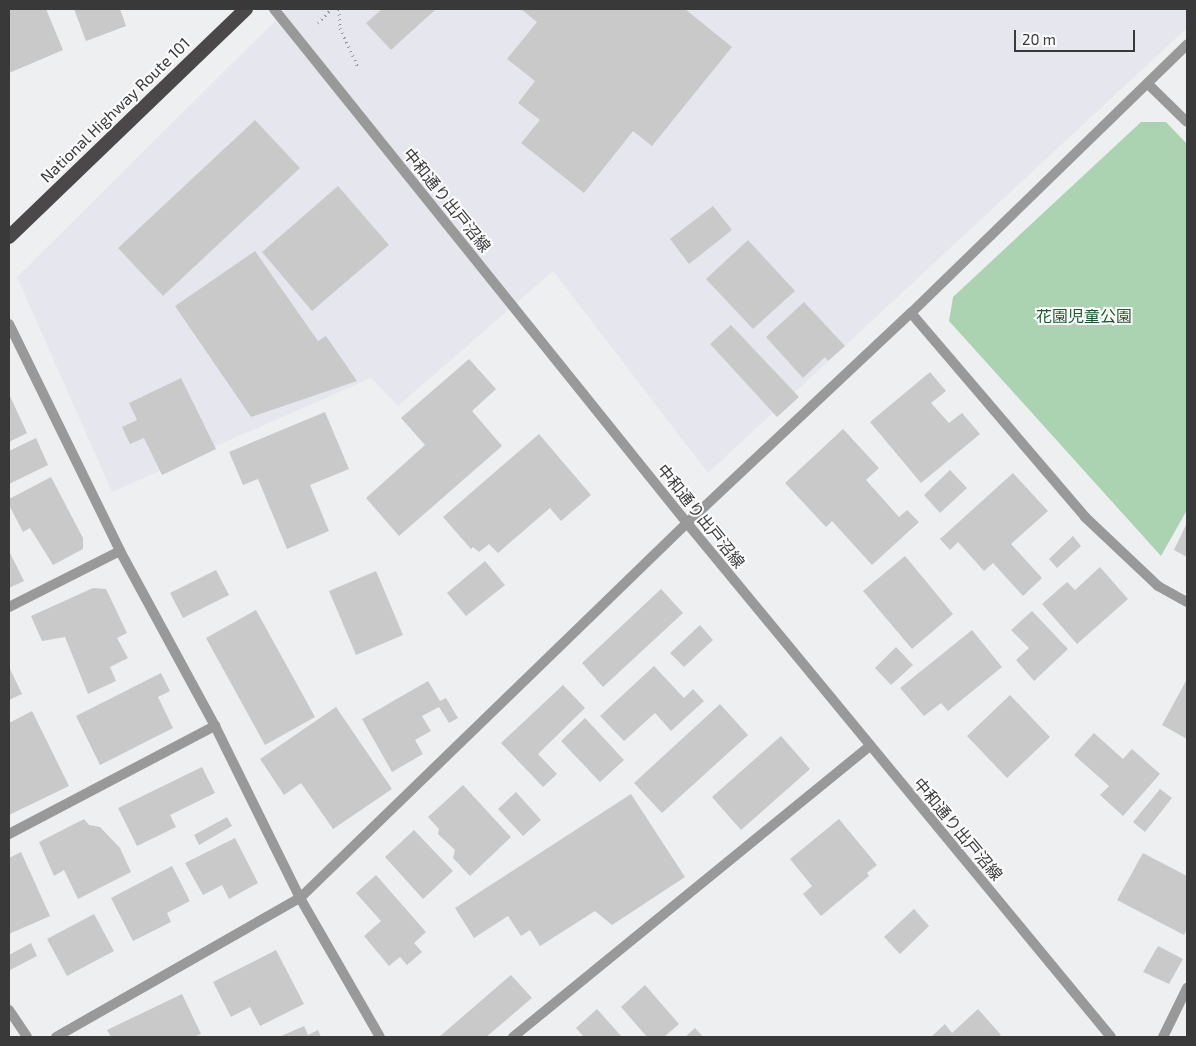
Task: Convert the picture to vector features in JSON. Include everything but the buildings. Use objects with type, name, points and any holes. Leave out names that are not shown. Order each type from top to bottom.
[{"type":"highway","name":"National Highway Route 101","points":[[9,237],[246,9]]},
{"type":"street","name":"中和通り出戸沼線","points":[[274,9],[687,523],[1111,1037]]},
{"type":"street","points":[[56,1037],[300,898],[687,523],[911,312],[1187,45]]},
{"type":"street","points":[[1148,84],[1187,122]]},
{"type":"street","points":[[911,312],[1085,516],[1158,586],[1187,602]]},
{"type":"street","points":[[9,324],[120,551],[215,726],[300,898],[380,1037]]},
{"type":"street","points":[[9,607],[120,551]]},
{"type":"street","points":[[9,834],[215,726]]},
{"type":"street","points":[[513,1037],[870,746]]},
{"type":"street","points":[[1163,1037],[1187,988]]},
{"type":"street","points":[[9,1010],[27,1037]]},
{"type":"shaded area","points":[[287,9],[1187,9],[1187,28],[708,473],[553,271],[398,406],[371,378],[112,492],[17,277]]},
{"type":"green space","name":"花園児童公園","points":[[1141,122],[1166,122],[1187,144],[1187,510],[1161,556],[949,321],[953,297]]}]
